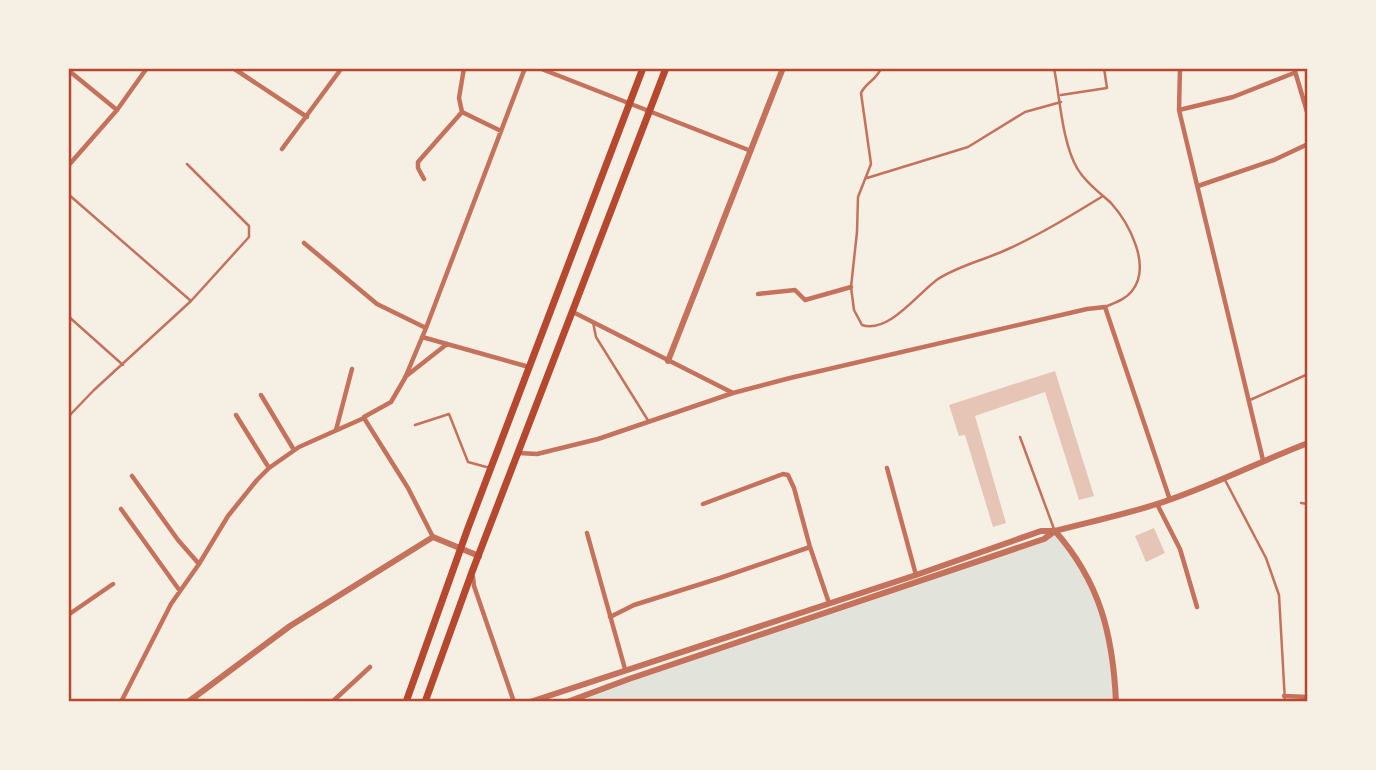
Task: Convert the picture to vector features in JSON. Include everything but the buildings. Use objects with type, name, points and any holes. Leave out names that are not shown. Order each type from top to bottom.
[{"type":"main road","points":[[406,702],[461,548],[643,68]]},
{"type":"main road","points":[[425,702],[472,572],[666,68]]},
{"type":"street","points":[[68,166],[117,110],[147,68]]},
{"type":"street","points":[[233,68],[307,117]]},
{"type":"street","points":[[424,178],[418,168],[418,162],[462,112],[459,88],[464,68]]},
{"type":"street","points":[[121,702],[171,604],[233,509],[270,468],[294,450],[364,418],[391,402],[405,378],[426,328],[525,68]]},
{"type":"street","points":[[539,68],[751,151]]},
{"type":"street","points":[[668,360],[783,68]]},
{"type":"street","points":[[1180,68],[1179,110],[1263,460]]},
{"type":"street","points":[[282,149],[341,69]]},
{"type":"street","points":[[68,70],[117,110]]},
{"type":"street","points":[[1179,110],[1233,97],[1294,71],[1308,115]]},
{"type":"street","points":[[462,112],[501,131]]},
{"type":"street","points":[[1198,186],[1274,160],[1308,144]]},
{"type":"street","points":[[304,243],[377,304],[426,328]]},
{"type":"street","points":[[758,294],[795,290],[804,300],[851,287]]},
{"type":"street","points":[[519,453],[537,454],[598,439],[733,393],[790,378],[1105,307],[1170,500]]},
{"type":"street","points":[[572,312],[733,393]]},
{"type":"street","points":[[422,337],[529,368]]},
{"type":"street","points":[[405,378],[447,344]]},
{"type":"street","points":[[335,431],[352,369]]},
{"type":"street","points":[[261,395],[294,450]]},
{"type":"street","points":[[236,415],[270,468]]},
{"type":"street","points":[[364,418],[408,488],[433,537],[479,555]]},
{"type":"street","points":[[530,702],[1041,531],[1055,531],[1170,500],[1225,480],[1263,460],[1308,443]]},
{"type":"street","points":[[887,468],[916,575]]},
{"type":"street","points":[[703,504],[788,475],[832,611]]},
{"type":"street","points":[[132,476],[178,540],[199,564]]},
{"type":"street","points":[[1157,504],[1180,549],[1197,607]]},
{"type":"street","points":[[121,509],[180,590]]},
{"type":"street","points":[[567,702],[1044,539],[1055,531]]},
{"type":"street","points":[[1055,531],[1080,564],[1096,594],[1111,646],[1116,702]]},
{"type":"street","points":[[587,533],[625,669]]},
{"type":"street","points":[[190,701],[290,626],[433,537]]},
{"type":"street","points":[[610,617],[634,605],[810,547]]},
{"type":"street","points":[[472,572],[474,586],[514,702]]},
{"type":"street","points":[[68,606],[70,613],[113,584]]},
{"type":"street","points":[[332,702],[370,667]]},
{"type":"street","points":[[1284,699],[1308,697]]},
{"type":"lane","points":[[881,68],[878,76],[866,85],[861,93],[871,158],[858,197],[851,287],[854,310],[862,325],[881,324],[894,317],[945,275],[1010,248],[1103,196]]},
{"type":"lane","points":[[1054,68],[1070,147],[1078,169],[1112,204],[1129,228],[1140,268],[1130,294],[1105,307]]},
{"type":"lane","points":[[1060,96],[1107,88],[1104,68]]},
{"type":"lane","points":[[866,178],[968,147],[1025,112],[1061,102]]},
{"type":"lane","points":[[68,417],[191,301],[249,237],[249,226],[187,164]]},
{"type":"lane","points":[[68,194],[191,301]]},
{"type":"lane","points":[[68,316],[122,365]]},
{"type":"lane","points":[[593,322],[599,342],[649,422]]},
{"type":"lane","points":[[1249,401],[1308,374]]},
{"type":"lane","points":[[415,425],[449,414],[468,462],[491,468]]},
{"type":"lane","points":[[1020,437],[1055,531]]},
{"type":"lane","points":[[1225,480],[1266,558],[1279,595],[1284,699]]},
{"type":"lane","points":[[1301,503],[1308,504]]},
{"type":"shaded area","points":[[1055,531],[1080,564],[1106,621],[1114,702],[569,702],[1010,551]]}]
